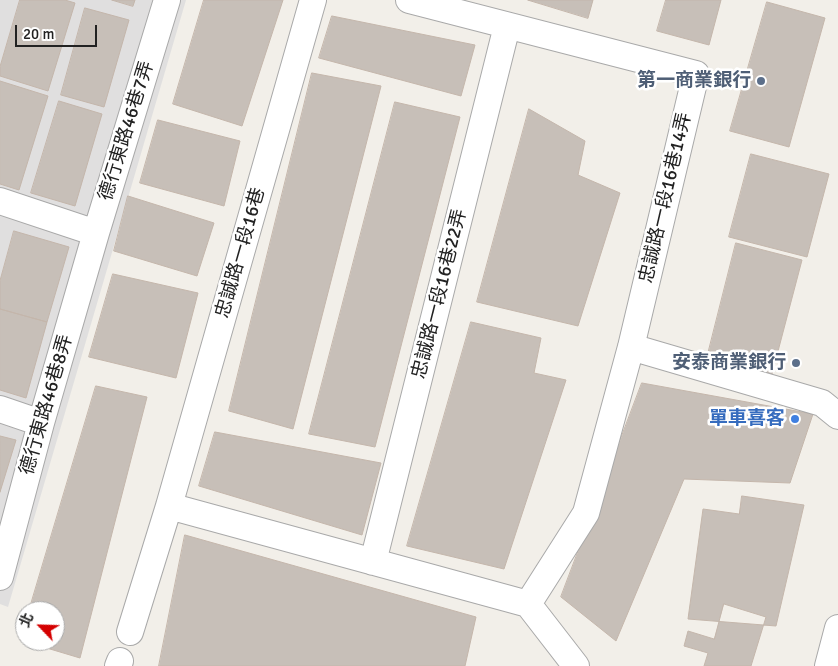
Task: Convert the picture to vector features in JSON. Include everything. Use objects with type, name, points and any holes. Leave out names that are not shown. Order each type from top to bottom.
[{"type":"street","name":"德行東路46巷7弄","points":[[96,233],[167,0]]},
{"type":"street","name":"忠誠路一段16巷","points":[[130,632],[169,506],[313,0]]},
{"type":"street","name":"忠誠路一段16巷14弄","points":[[409,0],[696,74],[631,347],[586,513],[528,604]]},
{"type":"street","name":"忠誠路一段16巷22弄","points":[[373,562],[507,26]]},
{"type":"street","points":[[0,200],[96,233]]},
{"type":"street","name":"德行東路46巷8弄","points":[[0,577],[41,423],[96,233]]},
{"type":"street","points":[[631,347],[822,403],[838,416]]},
{"type":"street","points":[[0,409],[41,423]]},
{"type":"street","points":[[169,506],[528,604],[576,666]]},
{"type":"street","points":[[828,666],[838,628]]},
{"type":"shaded area","points":[[0,0],[186,0],[8,607],[0,604]]},
{"type":"building","points":[[20,0],[65,0],[75,3],[48,91],[0,76],[0,67]]},
{"type":"building","points":[[112,0],[135,0],[133,6]]},
{"type":"building","points":[[204,0],[283,0],[242,126],[173,104]]},
{"type":"building","points":[[528,0],[593,0],[588,18]]},
{"type":"building","points":[[666,0],[721,0],[709,45],[657,31]]},
{"type":"building","points":[[767,2],[825,18],[789,147],[730,131]]},
{"type":"building","points":[[85,8],[129,20],[104,107],[61,95]]},
{"type":"building","points":[[332,16],[475,45],[461,96],[319,58]]},
{"type":"building","points":[[312,73],[381,86],[293,429],[229,411]]},
{"type":"building","points":[[0,81],[48,96],[19,190],[0,184]]},
{"type":"building","points":[[59,101],[102,114],[75,206],[31,193]]},
{"type":"building","points":[[395,102],[460,117],[375,447],[309,434]]},
{"type":"building","points":[[529,109],[585,141],[578,175],[620,193],[578,326],[477,302]]},
{"type":"building","points":[[158,120],[240,141],[224,206],[140,183]]},
{"type":"building","points":[[751,154],[829,174],[807,257],[729,237]]},
{"type":"building","points":[[128,196],[214,223],[197,276],[114,251]]},
{"type":"building","points":[[14,231],[69,247],[47,322],[0,309],[0,281]]},
{"type":"building","points":[[736,243],[802,260],[772,374],[707,358]]},
{"type":"building","points":[[113,274],[198,293],[176,378],[89,357]]},
{"type":"building","points":[[0,309],[47,322],[26,398],[0,390]]},
{"type":"building","points":[[471,322],[541,338],[534,373],[566,380],[504,569],[407,546]]},
{"type":"building","points":[[642,383],[813,414],[790,483],[684,479],[616,641],[561,597]]},
{"type":"building","points":[[96,386],[147,397],[80,658],[57,651],[65,651],[65,601],[32,601]]},
{"type":"building","points":[[215,432],[381,463],[362,535],[199,486]]},
{"type":"building","points":[[0,436],[16,440],[0,492]]},
{"type":"building","points":[[742,496],[804,505],[776,626],[688,619],[703,509],[739,514]]},
{"type":"building","points":[[185,535],[476,617],[465,666],[159,666]]},
{"type":"building","points":[[724,604],[766,617],[751,666],[704,666],[708,653],[684,646],[688,631],[714,639]]},
{"type":"place","name":"第一商業銀行","points":[[761,81]]},
{"type":"place","name":"安泰商業銀行","points":[[796,363]]},
{"type":"place","name":"單車喜客","points":[[795,419]]}]
